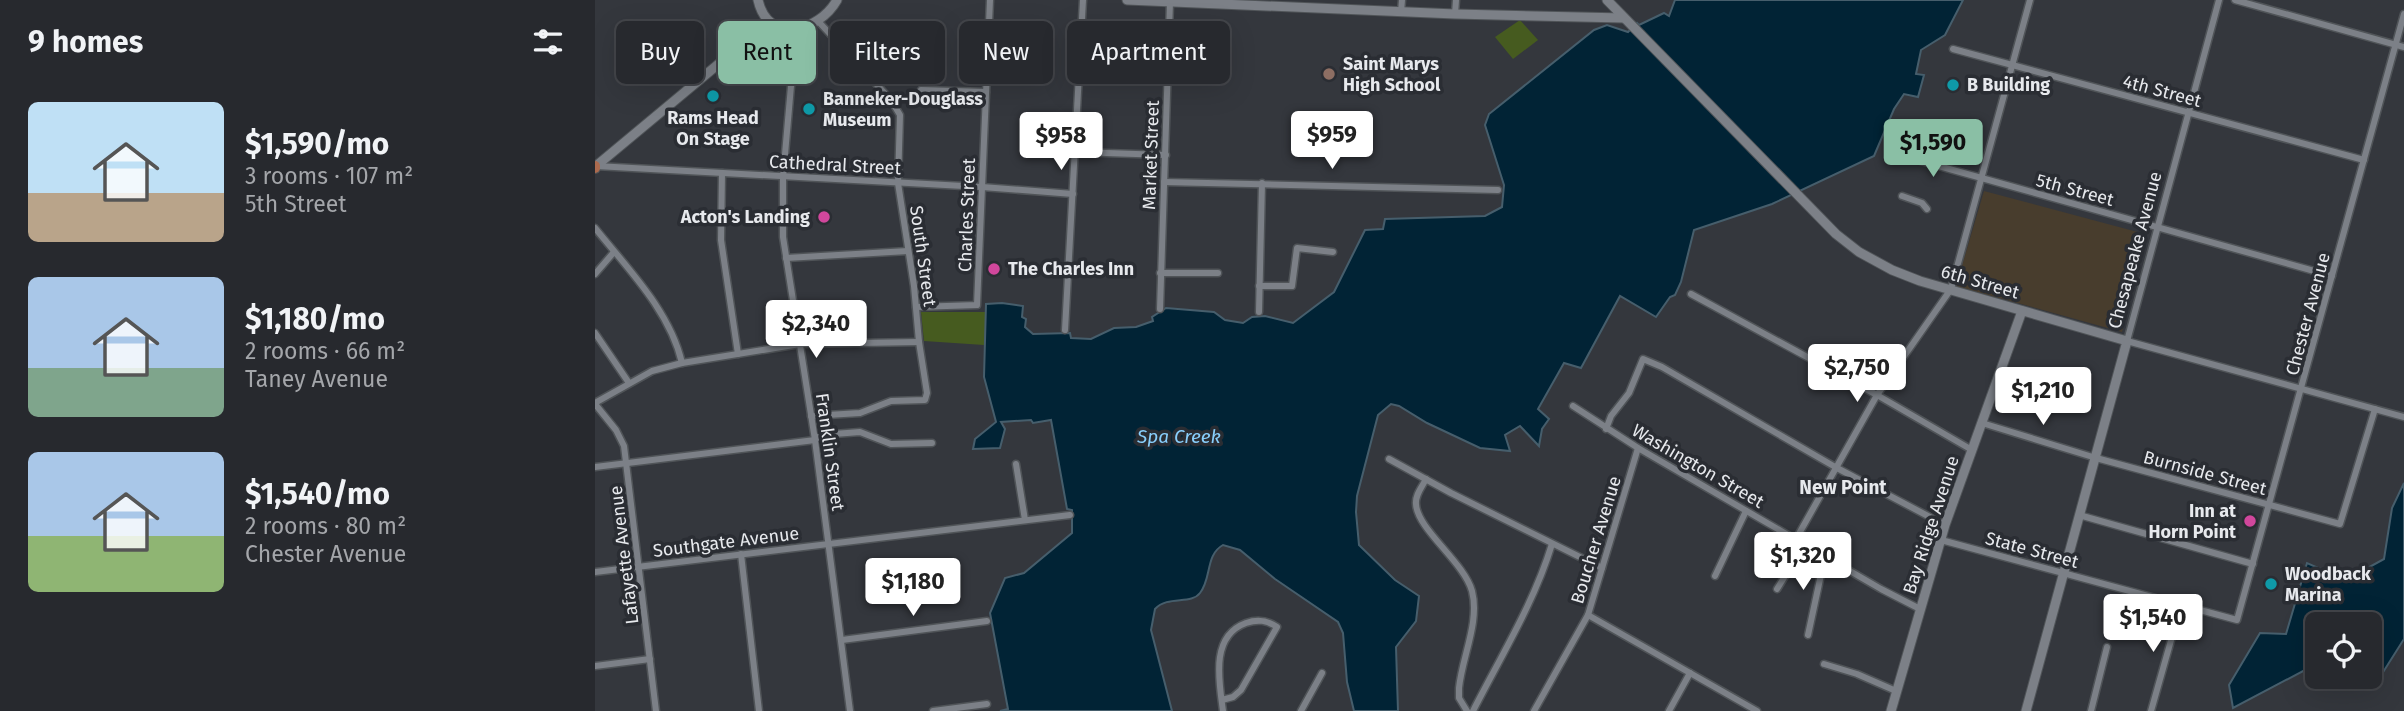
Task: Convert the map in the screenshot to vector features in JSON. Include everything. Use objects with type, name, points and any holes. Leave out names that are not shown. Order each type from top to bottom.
[{"type":"main road","points":[[758,0],[768,21]]},
{"type":"main road","points":[[1127,0],[1238,2],[1455,14],[1624,18]]},
{"type":"main road","name":"6th Street","points":[[1607,0],[1818,217],[1859,252],[1909,277],[2127,341]]},
{"type":"main road","points":[[818,21],[837,1]]},
{"type":"main road","points":[[595,167],[718,64]]},
{"type":"main road","name":"Bay Ridge Avenue","points":[[1891,711],[1945,525],[2022,311]]},
{"type":"main road","name":"Chesapeake Avenue","points":[[2026,711],[2127,341]]},
{"type":"street","name":"Charles Street","points":[[916,307],[977,305],[990,0]]},
{"type":"street","points":[[1065,330],[1083,0]]},
{"type":"street","points":[[1401,12],[1402,0]]},
{"type":"street","points":[[1455,14],[1456,0]]},
{"type":"street","points":[[1796,539],[1877,395],[1951,289],[2030,0]]},
{"type":"street","name":"Chesapeake Avenue","points":[[2127,341],[2219,0]]},
{"type":"street","points":[[2235,0],[2404,47]]},
{"type":"street","name":"Market Street","points":[[1160,309],[1170,2]]},
{"type":"street","name":"Chester Avenue","points":[[2237,620],[2404,14]]},
{"type":"street","name":"South Street","points":[[811,416],[860,413],[891,401],[925,400],[927,393],[898,183],[900,123],[897,107],[818,21]]},
{"type":"street","name":"4th Street","points":[[1953,48],[2364,159]]},
{"type":"street","name":"Franklin Street","points":[[791,84],[781,218],[815,440],[850,711]]},
{"type":"street","points":[[921,90],[986,92]]},
{"type":"street","points":[[1076,152],[1166,155]]},
{"type":"street","name":"5th Street","points":[[1892,153],[2332,276]]},
{"type":"street","name":"Cathedral Street","points":[[595,167],[1073,194]]},
{"type":"street","points":[[722,173],[721,240],[738,355]]},
{"type":"street","points":[[1164,182],[1499,190]]},
{"type":"street","points":[[1259,312],[1262,183]]},
{"type":"street","points":[[1902,196],[1922,203],[1927,209]]},
{"type":"street","points":[[595,228],[646,291],[676,340],[682,363]]},
{"type":"street","points":[[1259,286],[1292,286],[1297,248],[1333,252]]},
{"type":"street","points":[[786,258],[908,251]]},
{"type":"street","points":[[595,274],[614,252]]},
{"type":"street","points":[[1160,273],[1218,273]]},
{"type":"street","points":[[1691,294],[1972,450]]},
{"type":"street","points":[[595,333],[629,383]]},
{"type":"street","name":"6th Street","points":[[2127,341],[2404,417]]},
{"type":"street","points":[[595,404],[652,371],[682,363],[800,344],[919,342]]},
{"type":"street","points":[[1606,429],[1611,416],[1629,393],[1643,359],[1662,367],[1837,468],[1945,525]]},
{"type":"street","name":"Lafayette Avenue","points":[[595,404],[624,446],[656,711]]},
{"type":"street","name":"Washington Street","points":[[1573,406],[1606,429],[1746,511],[1881,589],[1920,608]]},
{"type":"street","name":"Burnside Street","points":[[1982,423],[2096,458],[2340,524],[2375,409]]},
{"type":"street","points":[[595,467],[815,440],[821,435],[860,432],[891,444],[932,443]]},
{"type":"street","name":"Boucher Avenue","points":[[1534,711],[1588,615],[1638,448]]},
{"type":"street","points":[[1389,460],[1602,568]]},
{"type":"street","points":[[1016,464],[1025,520]]},
{"type":"street","points":[[1426,479],[1416,498],[1417,512],[1464,574],[1472,590],[1474,614],[1459,688],[1459,698],[1467,711]]},
{"type":"street","points":[[1715,576],[1746,511]]},
{"type":"street","name":"Southgate Avenue","points":[[595,572],[1070,514]]},
{"type":"street","points":[[2079,515],[2253,564]]},
{"type":"street","name":"State Street","points":[[1941,540],[2237,620]]},
{"type":"street","points":[[1473,711],[1542,577],[1552,544]]},
{"type":"street","points":[[1777,589],[1805,544]]},
{"type":"street","points":[[741,554],[759,711]]},
{"type":"street","points":[[1808,635],[1825,556]]},
{"type":"street","points":[[2151,711],[2181,605]]},
{"type":"street","points":[[1588,615],[1757,711]]},
{"type":"street","points":[[842,640],[987,621]]},
{"type":"street","points":[[1222,700],[1241,690],[1277,627],[1269,621],[1242,625],[1232,630],[1224,643],[1219,664],[1222,700],[1223,711]]},
{"type":"street","points":[[2091,711],[2107,647]]},
{"type":"street","points":[[595,666],[650,659]]},
{"type":"street","points":[[1824,664],[1857,674],[1896,691]]},
{"type":"street","points":[[1301,711],[1322,673]]},
{"type":"street","points":[[1669,711],[1691,673]]},
{"type":"street","points":[[933,711],[987,704]]},
{"type":"shaded area","points":[[1984,191],[2145,234],[2122,332],[1956,286]]},
{"type":"green space","points":[[1520,20],[1538,40],[1513,59],[1495,37]]},
{"type":"green space","points":[[921,312],[986,312],[985,329],[988,330],[989,336],[985,337],[984,345],[924,341]]},
{"type":"water","name":"Spa Creek","points":[[1675,0],[1963,0],[1945,35],[1921,50],[1916,74],[1924,75],[1918,97],[1904,94],[1894,109],[1874,156],[1772,204],[1694,230],[1681,282],[1675,295],[1670,297],[1656,317],[1620,296],[1581,368],[1564,363],[1538,409],[1549,419],[1542,429],[1539,446],[1520,426],[1505,435],[1510,451],[1480,448],[1427,423],[1399,406],[1391,404],[1378,415],[1357,496],[1359,545],[1395,580],[1419,596],[1416,621],[1396,647],[1398,711],[1354,711],[1347,682],[1343,633],[1338,622],[1275,579],[1240,550],[1223,545],[1213,555],[1204,587],[1196,597],[1166,602],[1155,609],[1151,630],[1172,711],[1000,711],[1008,709],[990,613],[1005,578],[1024,573],[1072,533],[1072,510],[1067,509],[1051,420],[1033,423],[1031,420],[1001,422],[1005,429],[1000,448],[973,449],[975,439],[996,422],[984,377],[986,304],[1023,306],[1025,327],[1033,334],[1070,333],[1071,338],[1091,339],[1114,328],[1136,327],[1153,321],[1152,317],[1166,308],[1214,312],[1225,320],[1243,323],[1252,317],[1265,316],[1293,323],[1334,292],[1365,230],[1383,229],[1385,219],[1485,216],[1502,207],[1504,185],[1485,125],[1489,114],[1594,30],[1607,25],[1628,32],[1637,23],[1639,25],[1664,13],[1669,16]]},
{"type":"water","points":[[2404,483],[2404,639],[2382,674],[2382,612],[2305,612],[2305,670],[2233,708],[2229,685],[2260,633],[2286,634],[2307,563],[2346,580],[2384,559],[2392,508]]},
{"type":"place","name":"Saint Marys High School","points":[[1329,74]]},
{"type":"place","name":"B Building","points":[[1953,85]]},
{"type":"place","name":"Rams Head On Stage","points":[[713,96]]},
{"type":"place","name":"Banneker-Douglass Museum","points":[[809,109]]},
{"type":"place","name":"Acton's Landing","points":[[824,217]]},
{"type":"place","name":"The Charles Inn","points":[[994,269]]},
{"type":"place","name":"Inn at Horn Point","points":[[2250,521]]},
{"type":"place","name":"Woodback Marina","points":[[2271,584]]},
{"type":"district","name":"New Point","points":[[1843,487]]}]
